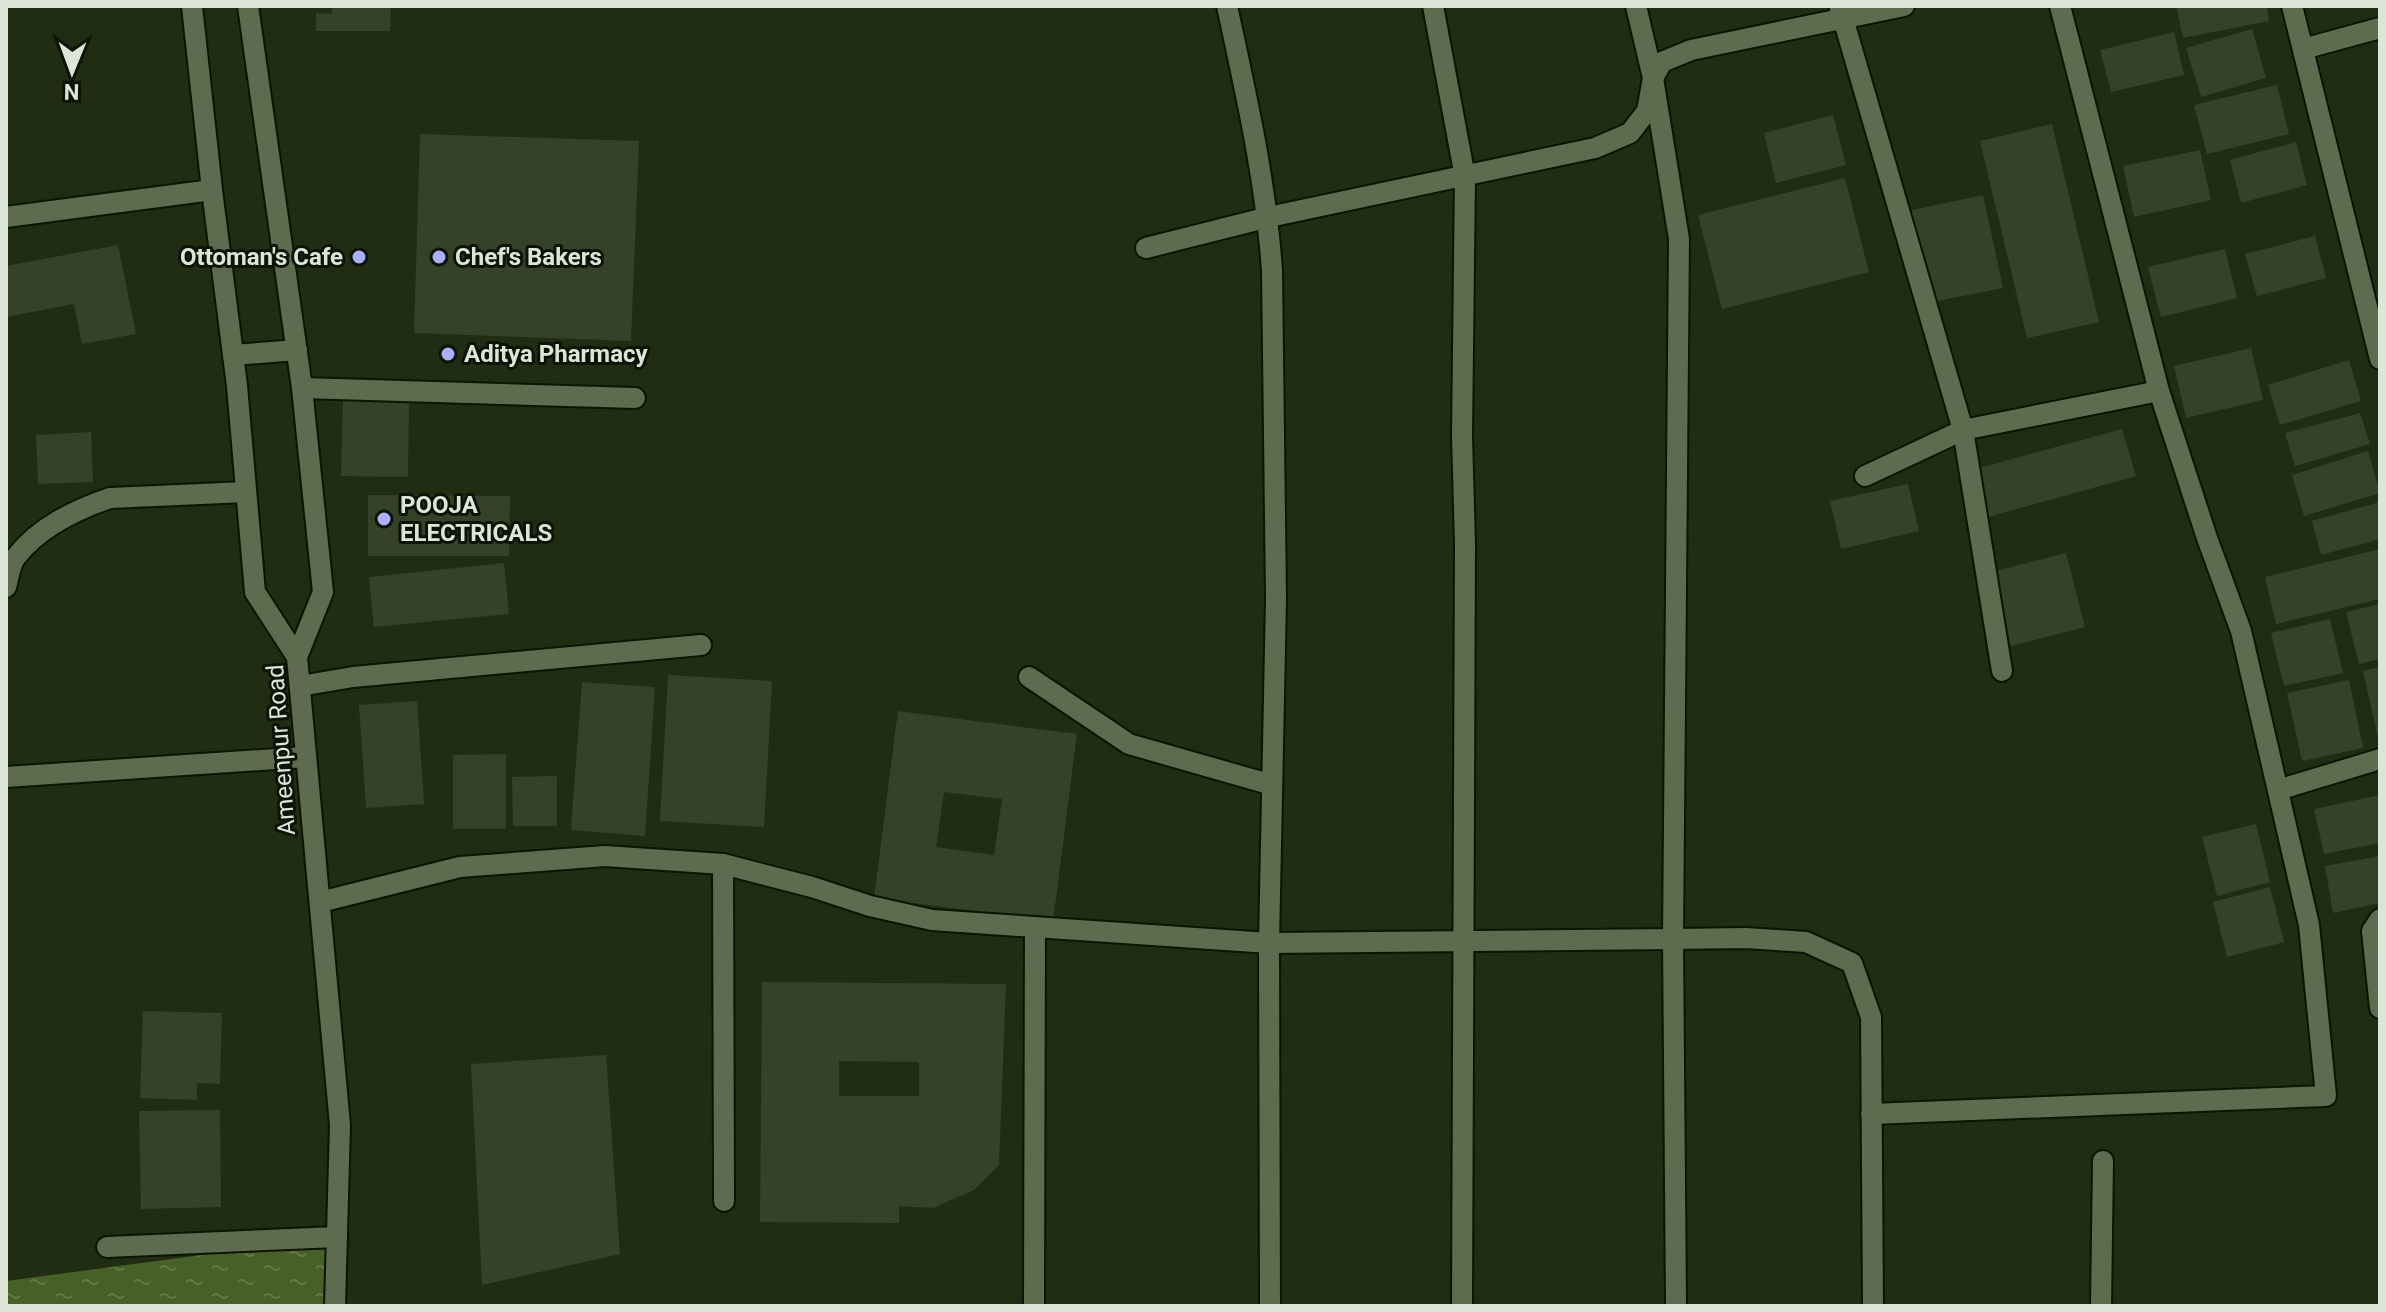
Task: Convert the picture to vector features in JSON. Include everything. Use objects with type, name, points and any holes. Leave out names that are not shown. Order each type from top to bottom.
[{"type":"street","points":[[192,6],[233,355],[255,592],[297,657]]},
{"type":"street","name":"Ameenpur Road","points":[[248,6],[302,388],[323,592],[297,657],[340,1125],[335,1306]]},
{"type":"street","points":[[1227,6],[1254,128],[1269,217],[1272,271],[1276,599],[1269,943],[1270,1306]]},
{"type":"street","points":[[1433,6],[1465,177],[1462,1306]]},
{"type":"street","points":[[1636,6],[1653,78],[1679,239],[1673,939],[1676,1306]]},
{"type":"street","points":[[1146,248],[1269,217],[1595,148],[1630,133],[1647,111],[1653,78],[1662,62],[1691,50],[1841,12],[1904,6]]},
{"type":"street","points":[[1871,1114],[2326,1096],[2309,925],[2241,631],[2159,391],[2060,6]]},
{"type":"street","points":[[2292,6],[2380,359]]},
{"type":"street","points":[[1841,12],[1963,430],[2002,671]]},
{"type":"street","points":[[2303,49],[2380,28]]},
{"type":"street","points":[[6,217],[212,190]]},
{"type":"street","points":[[233,355],[297,350]]},
{"type":"street","points":[[302,388],[635,398]]},
{"type":"street","points":[[1865,476],[1963,430],[2159,391]]},
{"type":"street","points":[[6,587],[14,559],[52,523],[90,505],[110,498],[246,492]]},
{"type":"street","points":[[300,686],[353,677],[701,645]]},
{"type":"street","points":[[1029,677],[1129,744],[1272,785]]},
{"type":"street","points":[[6,777],[306,757]]},
{"type":"street","points":[[2278,790],[2380,759]]},
{"type":"street","points":[[320,902],[460,867],[605,856],[723,864],[870,906],[932,920],[1269,943],[1746,938],[1806,942],[1852,963],[1871,1017],[1873,1306]]},
{"type":"street","points":[[723,864],[724,1201]]},
{"type":"street","points":[[2380,919],[2372,931],[2380,1008]]},
{"type":"street","points":[[1034,1306],[1035,927]]},
{"type":"street","points":[[2101,1306],[2103,1161]]},
{"type":"street","points":[[107,1247],[337,1237]]},
{"type":"water","points":[[337,1237],[332,1306],[6,1306],[6,1281]]},
{"type":"building","points":[[332,6],[391,6],[390,31],[316,31],[316,13],[332,14]]},
{"type":"building","points":[[2176,6],[2267,6],[2269,21],[2183,38]]},
{"type":"building","points":[[2252,29],[2266,78],[2201,97],[2186,48]]},
{"type":"building","points":[[2174,32],[2184,75],[2111,92],[2100,50]]},
{"type":"building","points":[[2277,85],[2289,134],[2207,154],[2194,105]]},
{"type":"building","points":[[1833,115],[1846,165],[1776,183],[1764,133]]},
{"type":"building","points":[[2052,124],[2099,322],[2027,338],[1980,141]]},
{"type":"building","points":[[420,134],[639,141],[631,341],[414,333]]},
{"type":"building","points":[[2296,142],[2307,185],[2241,203],[2230,160]]},
{"type":"building","points":[[2200,150],[2211,200],[2134,217],[2123,166]]},
{"type":"building","points":[[1845,178],[1869,272],[1722,309],[1698,215]]},
{"type":"building","points":[[1983,195],[2003,288],[1927,303],[1908,211]]},
{"type":"building","points":[[2315,236],[2326,278],[2257,296],[2245,254]]},
{"type":"building","points":[[118,245],[136,334],[82,344],[74,304],[6,317],[6,266]]},
{"type":"building","points":[[2225,249],[2237,298],[2161,317],[2148,267]]},
{"type":"building","points":[[2251,348],[2263,400],[2186,418],[2174,366]]},
{"type":"building","points":[[2349,360],[2361,401],[2280,425],[2268,385]]},
{"type":"building","points":[[343,398],[409,399],[408,477],[341,476]]},
{"type":"building","points":[[2360,413],[2370,444],[2295,466],[2285,433]]},
{"type":"building","points":[[2122,429],[2136,476],[1988,517],[1975,469]]},
{"type":"building","points":[[91,432],[93,482],[38,484],[36,435]]},
{"type":"building","points":[[2368,451],[2380,493],[2304,516],[2292,475]]},
{"type":"building","points":[[1908,484],[1919,531],[1841,549],[1830,501]]},
{"type":"building","points":[[368,495],[510,496],[509,556],[368,556]]},
{"type":"building","points":[[2380,502],[2380,539],[2321,555],[2312,521]]},
{"type":"building","points":[[2380,549],[2380,599],[2276,624],[2265,577]]},
{"type":"building","points":[[2066,553],[2085,627],[2011,646],[1992,572]]},
{"type":"building","points":[[504,563],[509,614],[374,627],[369,577]]},
{"type":"building","points":[[2380,604],[2380,659],[2359,664],[2346,612]]},
{"type":"building","points":[[2330,619],[2343,673],[2284,686],[2271,633]]},
{"type":"building","points":[[2380,667],[2380,743],[2379,743],[2363,671]]},
{"type":"building","points":[[668,675],[772,681],[764,827],[660,821]]},
{"type":"building","points":[[2349,680],[2363,748],[2302,761],[2287,693]]},
{"type":"building","points":[[582,682],[655,687],[645,836],[571,830]]},
{"type":"building","points":[[417,701],[424,804],[366,808],[359,705]]},
{"type":"building","points":[[898,711],[1077,734],[1053,921],[874,898]],"holes":[[[944,792],[1002,799],[994,855],[936,847]]]},
{"type":"building","points":[[506,754],[506,829],[453,829],[453,755]]},
{"type":"building","points":[[557,776],[557,826],[513,826],[512,777]]},
{"type":"building","points":[[2380,795],[2380,843],[2324,854],[2314,809]]},
{"type":"building","points":[[2256,824],[2270,882],[2217,896],[2202,837]]},
{"type":"building","points":[[2380,856],[2380,903],[2333,913],[2325,866]]},
{"type":"building","points":[[2270,887],[2284,942],[2227,957],[2213,902]]},
{"type":"building","points":[[762,982],[1006,984],[999,1165],[974,1190],[933,1208],[899,1206],[899,1223],[760,1222]],"holes":[[[839,1061],[919,1062],[919,1096],[839,1096]]]},
{"type":"building","points":[[143,1011],[222,1013],[220,1084],[197,1083],[197,1100],[140,1098]]},
{"type":"building","points":[[606,1055],[620,1254],[482,1285],[471,1064]]},
{"type":"building","points":[[220,1110],[221,1207],[141,1209],[139,1111]]},
{"type":"place","name":"Ottoman's Cafe","points":[[359,257]]},
{"type":"place","name":"Chef's Bakers","points":[[439,257]]},
{"type":"place","name":"Aditya Pharmacy","points":[[448,354]]},
{"type":"place","name":"POOJA ELECTRICALS","points":[[384,519]]}]
